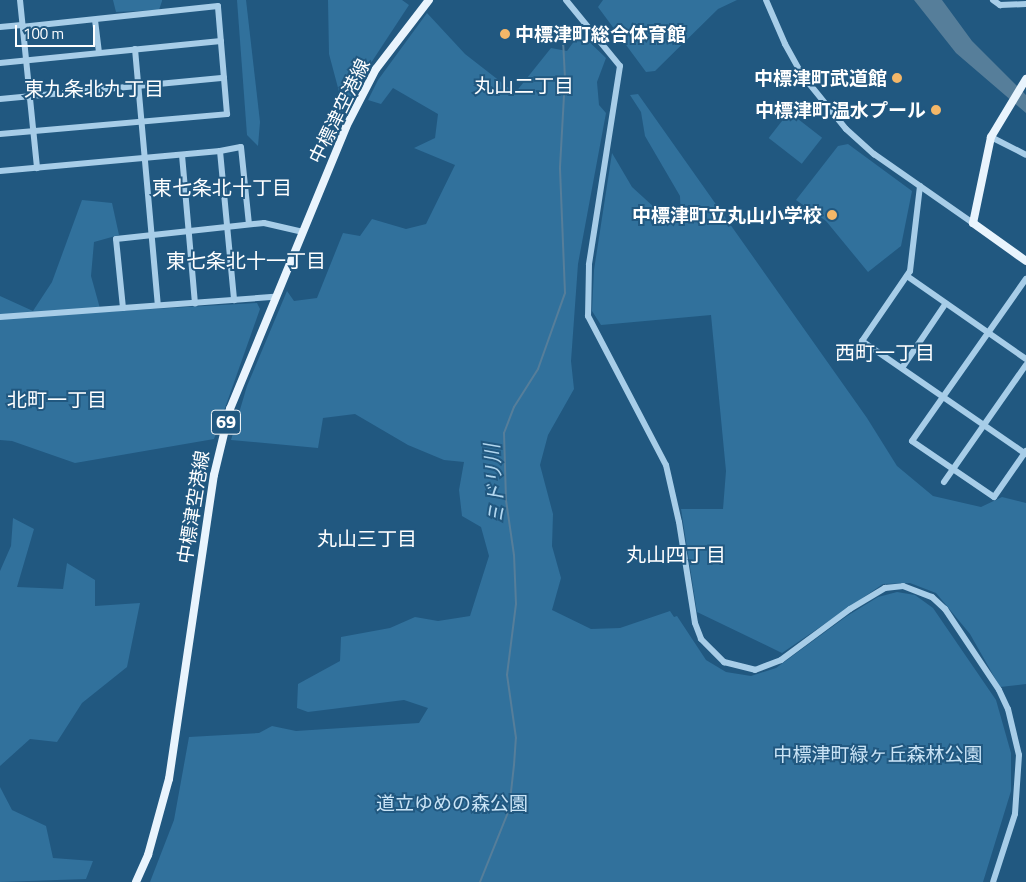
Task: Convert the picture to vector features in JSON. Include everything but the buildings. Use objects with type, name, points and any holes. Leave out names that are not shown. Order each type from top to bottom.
[{"type":"main road","name":"中標津空港線","points":[[136,882],[148,855],[169,779],[220,442],[238,386],[274,297],[363,93],[389,49],[428,0]]},
{"type":"main road","points":[[1026,79],[1006,108],[991,137],[973,223],[1026,261]]},
{"type":"street","points":[[20,0],[37,168]]},
{"type":"street","points":[[566,0],[620,66],[589,265],[588,316],[666,465],[679,522],[695,623],[701,639],[709,650],[724,662],[755,670],[781,660],[850,609],[885,588],[903,586],[932,597],[945,609],[985,665],[1008,709],[1015,740],[1019,777],[1015,814],[993,882]]},
{"type":"street","points":[[766,0],[785,44],[812,89],[846,129],[920,186],[973,223]]},
{"type":"street","points":[[992,0],[1000,5],[1026,4]]},
{"type":"street","points":[[0,27],[95,20],[218,6],[228,114],[0,134]]},
{"type":"street","points":[[95,20],[99,53]]},
{"type":"street","points":[[0,63],[221,42]]},
{"type":"street","points":[[135,49],[158,305]]},
{"type":"street","points":[[0,99],[224,78]]},
{"type":"street","points":[[991,137],[1026,155]]},
{"type":"street","points":[[0,171],[182,155],[241,147],[249,224]]},
{"type":"street","points":[[220,151],[234,300]]},
{"type":"street","points":[[182,155],[195,303]]},
{"type":"street","points":[[920,186],[907,276],[862,340],[943,397],[1025,453],[994,497],[912,441],[943,397],[988,332],[1026,279]]},
{"type":"street","points":[[123,308],[116,239],[264,223],[302,232]]},
{"type":"street","points":[[907,276],[1026,358]]},
{"type":"street","points":[[0,317],[274,297]]},
{"type":"street","points":[[902,368],[946,303]]},
{"type":"street","points":[[944,482],[1026,365]]},
{"type":"green space","points":[[113,0],[162,1],[159,10],[116,12]]},
{"type":"green space","points":[[237,0],[246,0],[260,122],[258,146],[247,135]]},
{"type":"green space","points":[[328,0],[402,0],[409,5],[367,69],[340,122],[334,118],[341,99],[329,54]]},
{"type":"green space","points":[[603,0],[737,0],[718,9],[655,71],[646,72],[598,7]]},
{"type":"green space","points":[[427,13],[465,54],[515,93],[551,48],[567,51],[580,33],[606,58],[597,82],[599,105],[606,113],[578,264],[571,361],[574,389],[548,435],[540,465],[553,514],[552,546],[561,578],[552,610],[591,629],[620,628],[670,611],[674,617],[677,616],[706,660],[726,672],[751,676],[776,668],[847,616],[878,597],[897,592],[915,595],[933,608],[996,700],[1011,753],[1011,791],[983,882],[150,882],[174,820],[189,737],[259,733],[272,726],[296,731],[419,723],[428,708],[404,700],[308,712],[297,708],[298,684],[340,661],[341,637],[390,628],[415,617],[438,621],[470,616],[489,556],[481,527],[462,516],[459,490],[464,462],[444,460],[408,445],[355,414],[323,418],[318,448],[231,440],[247,386],[287,291],[294,301],[317,298],[343,233],[360,236],[372,219],[406,229],[426,224],[455,165],[414,148],[435,138],[438,114],[393,88],[381,104],[368,100],[378,80]]},
{"type":"green space","points":[[638,94],[867,418],[897,466],[933,496],[981,507],[1002,497],[1026,503],[1026,684],[1000,687],[970,634],[936,593],[910,583],[883,584],[782,653],[697,612],[681,509],[723,509],[726,471],[711,315],[601,325],[592,311],[594,270],[612,153],[632,187],[667,219],[681,223],[680,196],[645,136],[641,112],[630,95]]},
{"type":"green space","points":[[789,112],[822,138],[802,164],[769,138]]},
{"type":"green space","points":[[848,144],[912,191],[901,246],[868,272],[826,221],[796,200],[838,146]]},
{"type":"green space","points":[[82,200],[112,203],[119,235],[94,242],[91,276],[101,312],[257,303],[260,309],[214,439],[75,463],[12,441],[0,440],[0,296],[33,311],[52,282]]},
{"type":"green space","points":[[13,518],[34,529],[17,587],[63,589],[67,563],[95,580],[95,606],[140,603],[127,667],[82,703],[57,742],[30,739],[0,766],[0,571],[11,546]]},
{"type":"green space","points":[[0,787],[12,810],[46,826],[53,858],[93,861],[86,879],[0,882]]},
{"type":"shaded area","points":[[914,0],[942,0],[972,41],[1026,95],[1026,113],[956,53]]},
{"type":"waterway","name":"ミドリ川","points":[[480,882],[509,810],[516,738],[507,675],[516,604],[514,555],[506,500],[504,433],[514,407],[538,369],[565,293],[560,167],[565,78],[563,45],[568,31]]},
{"type":"place","name":"中標津町総合体育館","points":[[505,34]]},
{"type":"place","name":"中標津町武道館","points":[[897,78]]},
{"type":"place","name":"中標津町温水プール","points":[[936,110]]},
{"type":"place","name":"中標津町立丸山小学校","points":[[832,215]]},
{"type":"district","name":"丸山二丁目","points":[[524,85]]},
{"type":"district","name":"東九条北九丁目","points":[[94,88]]},
{"type":"district","name":"東七条北十丁目","points":[[222,187]]},
{"type":"district","name":"東七条北十一丁目","points":[[246,260]]},
{"type":"district","name":"西町一丁目","points":[[885,352]]},
{"type":"district","name":"北町一丁目","points":[[57,399]]},
{"type":"district","name":"丸山三丁目","points":[[367,538]]},
{"type":"district","name":"丸山四丁目","points":[[676,554]]},
{"type":"park label","name":"中標津町緑ヶ丘森林公園","points":[[878,754]]},
{"type":"park label","name":"道立ゆめの森公園","points":[[452,803]]}]
